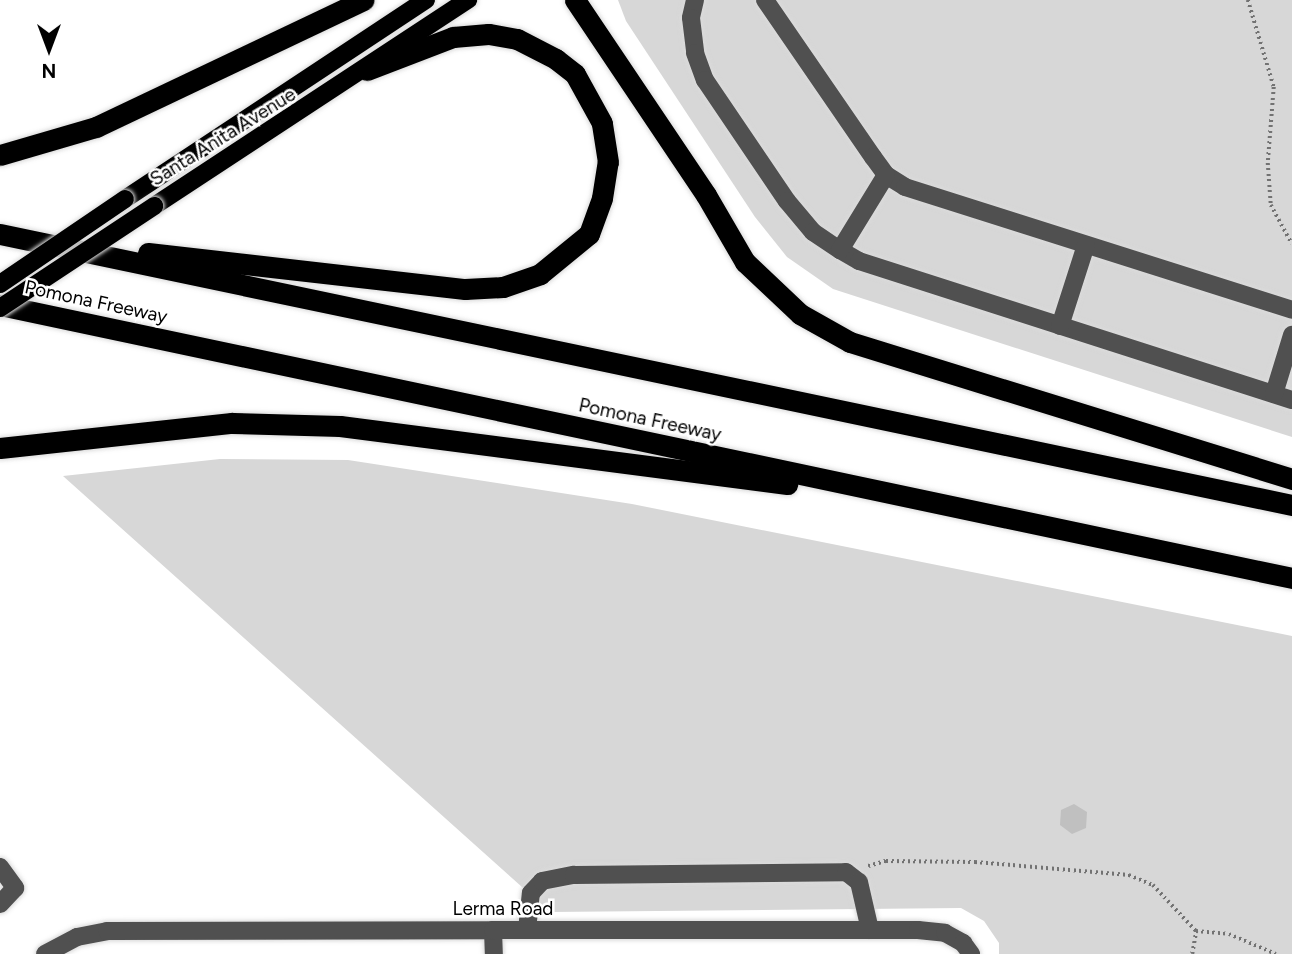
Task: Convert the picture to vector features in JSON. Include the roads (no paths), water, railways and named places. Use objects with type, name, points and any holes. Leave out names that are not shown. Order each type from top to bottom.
[{"type":"highway","points":[[0,155],[96,127],[363,0]]},
{"type":"highway","points":[[575,0],[706,195],[745,262],[800,314],[850,342],[1292,479]]},
{"type":"highway","points":[[587,0],[593,26]]},
{"type":"highway","points":[[23,239],[466,289],[503,287],[540,274],[589,234],[603,198],[608,162],[603,123],[575,74],[556,59],[517,39],[488,34],[453,37],[367,70]]},
{"type":"highway","points":[[0,234],[1292,505]]},
{"type":"highway","name":"Pomona Freeway","points":[[0,307],[990,512],[1292,578]]},
{"type":"highway","points":[[0,448],[232,423],[340,426],[990,512]]},
{"type":"main road","name":"Santa Anita Avenue","points":[[0,284],[426,0]]},
{"type":"main road","name":"Santa Anita Avenue","points":[[0,307],[367,70],[468,0]]},
{"type":"street","points":[[695,0],[691,18],[695,53],[705,80],[787,201],[813,232],[859,261],[1292,400]]},
{"type":"street","points":[[765,0],[886,175],[933,200],[1292,310]]},
{"type":"street","points":[[840,250],[886,175]]},
{"type":"street","points":[[1059,326],[1086,245]]},
{"type":"street","points":[[1274,394],[1292,335]]},
{"type":"street","points":[[0,867],[15,888],[0,904]]},
{"type":"street","points":[[527,930],[531,893],[542,881],[574,875],[846,872],[859,882],[870,930]]},
{"type":"street","points":[[493,930],[494,954]]},
{"type":"street","name":"Lerma Road","points":[[46,954],[77,937],[107,931],[870,930],[945,933],[967,948]]}]
